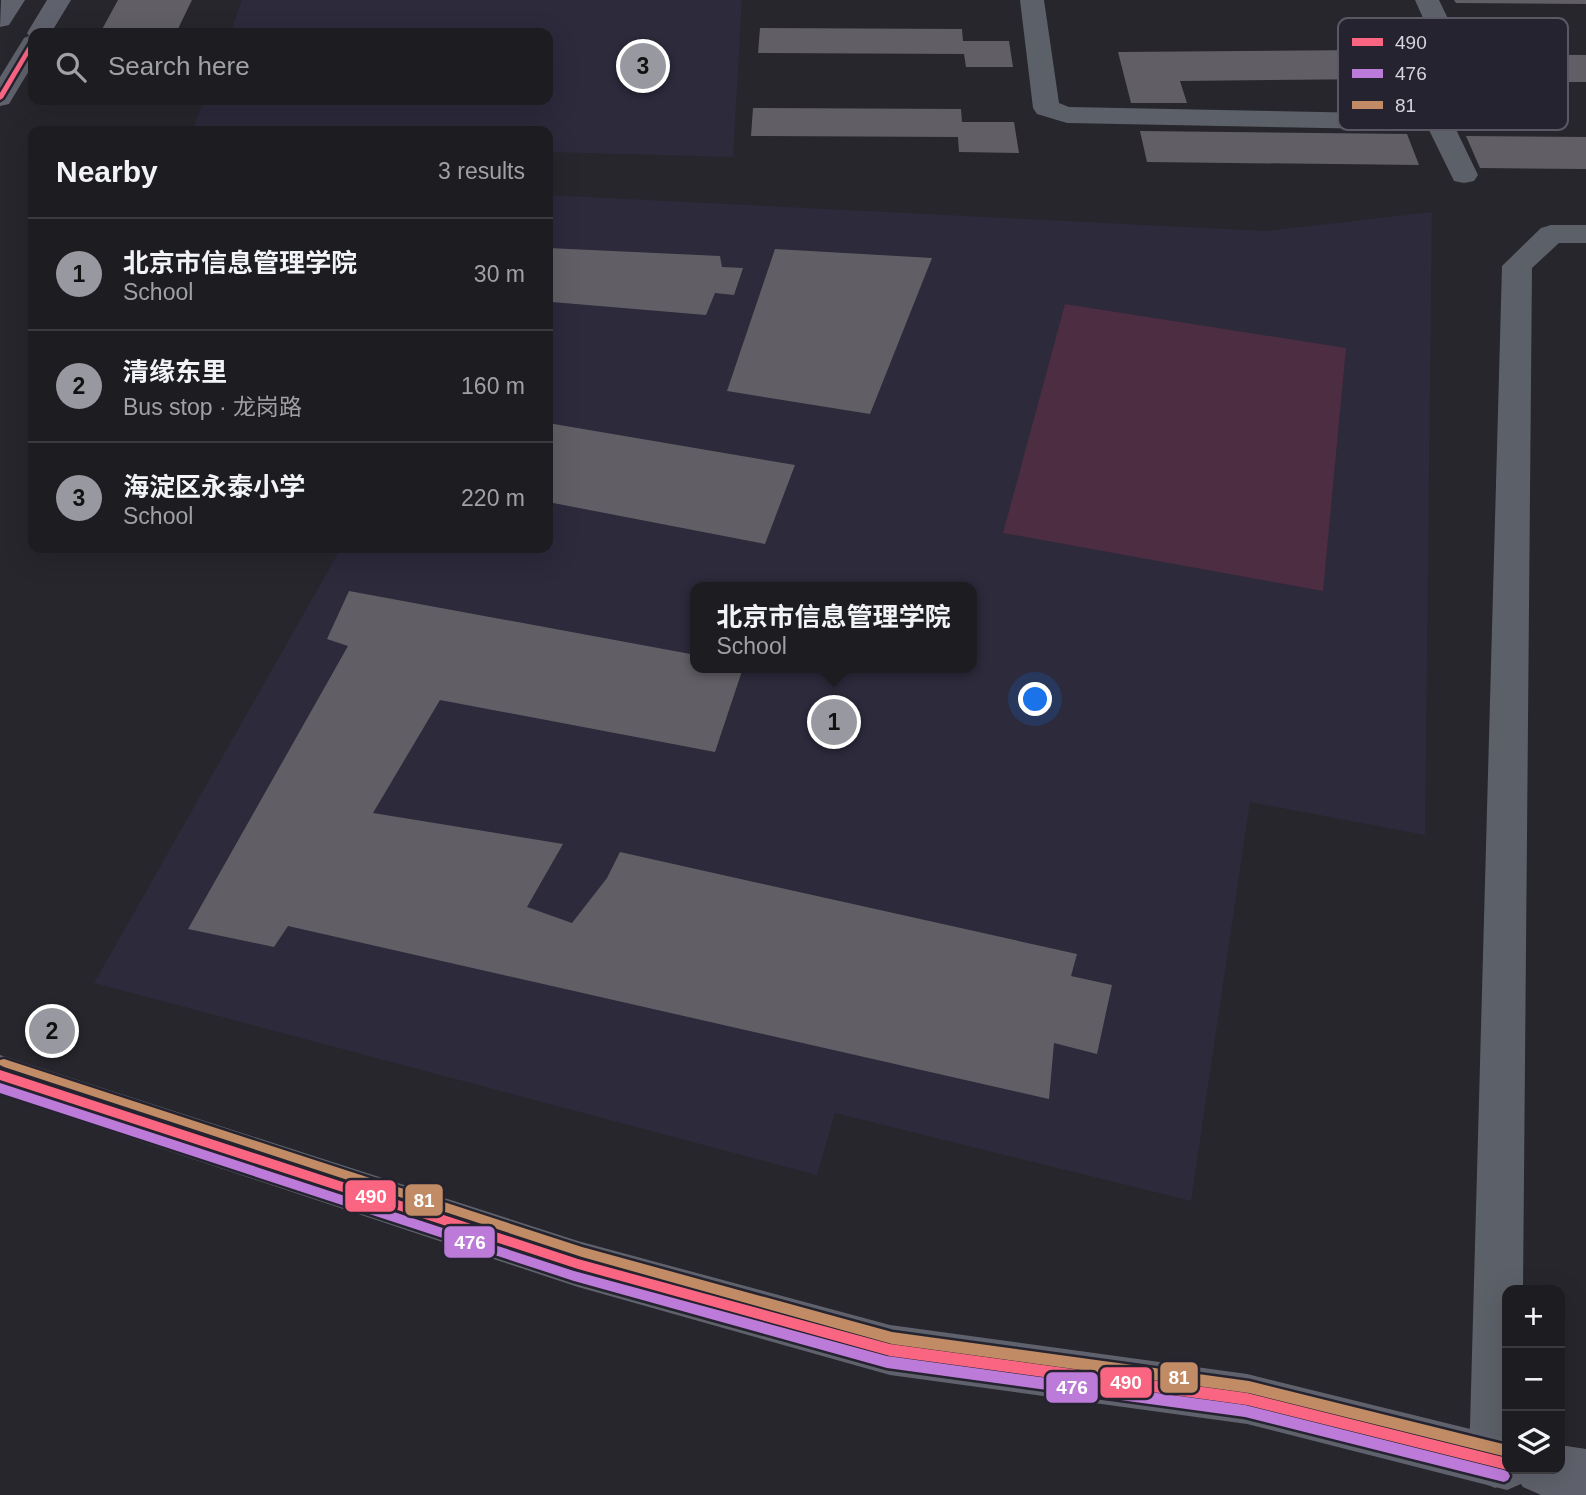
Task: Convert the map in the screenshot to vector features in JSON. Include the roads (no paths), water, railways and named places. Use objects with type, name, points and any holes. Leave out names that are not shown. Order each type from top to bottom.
[{"type":"main road","points":[[0,20],[13,0]]},
{"type":"main road","points":[[42,28],[59,0]]},
{"type":"main road","points":[[0,98],[28,51]]},
{"type":"main road","points":[[0,1075],[578,1264],[890,1350],[1247,1399],[1502,1462]]},
{"type":"main road","points":[[1565,1472],[1586,1475]]},
{"type":"street","points":[[1032,0],[1046,107],[1067,115],[1338,120]]},
{"type":"street","points":[[1427,0],[1436,18]]},
{"type":"street","points":[[1445,130],[1465,175]]},
{"type":"street","points":[[1515,1411],[1517,266],[1551,234],[1586,234]]},
{"type":"place","name":"海淀区永泰小学","points":[[643,66]]},
{"type":"place","name":"北京市信息管理学院","points":[[834,722]]},
{"type":"place","name":"清缘东里","points":[[52,1031]]}]
